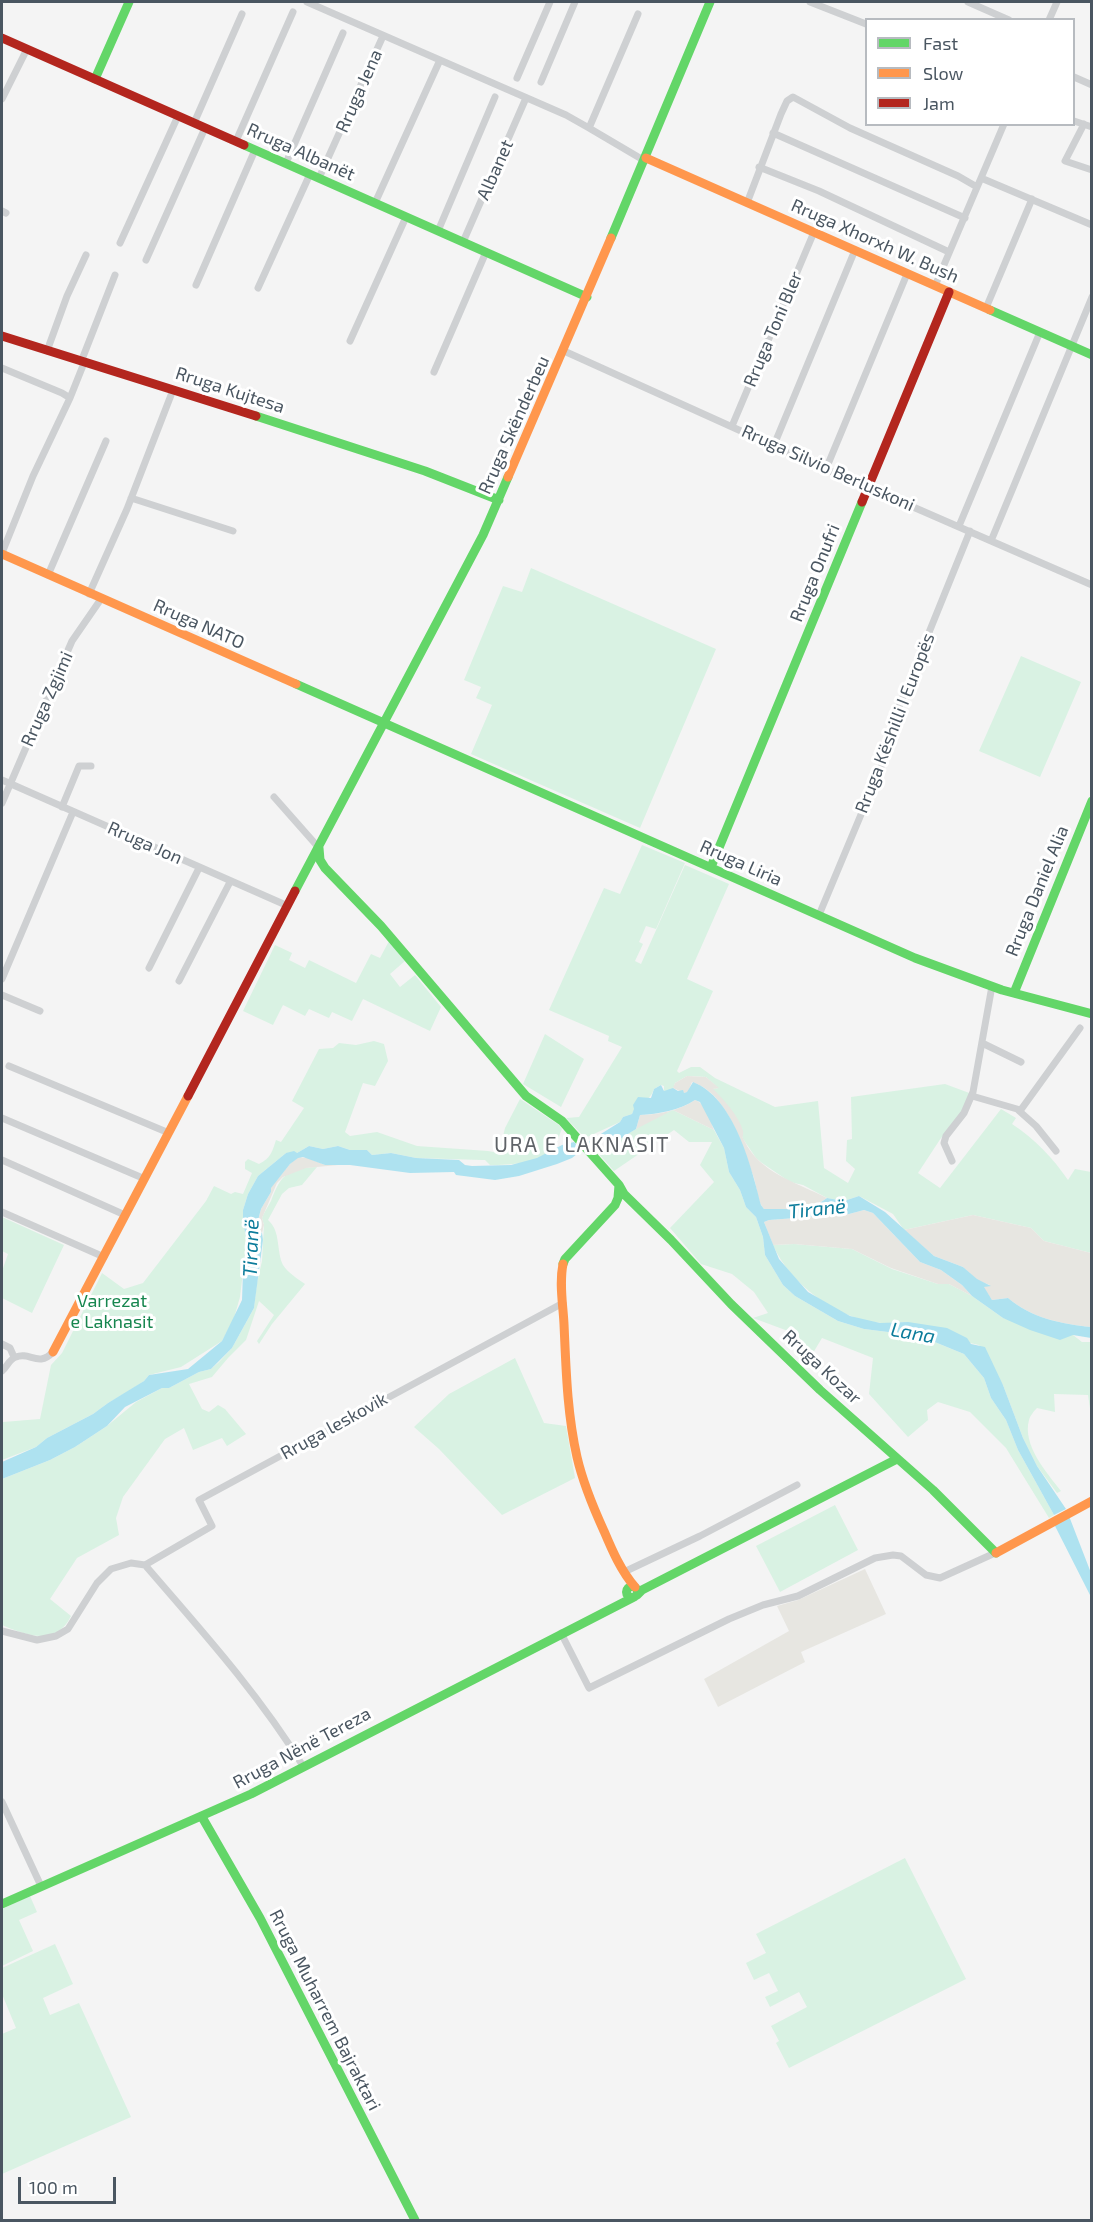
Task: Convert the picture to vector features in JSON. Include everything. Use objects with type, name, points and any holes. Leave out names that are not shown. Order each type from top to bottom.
[{"type":"street","points":[[95,80],[129,2]]},
{"type":"street","points":[[307,2],[566,115],[645,160]]},
{"type":"street","points":[[517,78],[550,2]]},
{"type":"street","points":[[541,82],[575,2]]},
{"type":"street","name":"Rruga Skënderbeu","points":[[53,1352],[384,724],[499,500],[587,297],[710,2]]},
{"type":"street","points":[[810,2],[865,23]]},
{"type":"street","points":[[968,2],[1004,18]]},
{"type":"street","points":[[1050,18],[1057,2]]},
{"type":"street","points":[[236,141],[293,12]]},
{"type":"street","points":[[194,123],[242,14]]},
{"type":"street","points":[[589,128],[638,14]]},
{"type":"street","points":[[286,164],[344,33]]},
{"type":"street","name":"Rruga Jena","points":[[319,178],[383,36]]},
{"type":"street","name":"Rruga Albanët","points":[[2,38],[587,297]]},
{"type":"street","points":[[2,99],[27,49]]},
{"type":"street","points":[[375,203],[440,60]]},
{"type":"street","points":[[1075,77],[1092,85]]},
{"type":"street","points":[[438,231],[495,97]]},
{"type":"street","points":[[747,203],[773,132],[787,101],[793,97],[850,128],[958,176],[977,187]]},
{"type":"street","name":"Albanet","points":[[463,242],[526,98]]},
{"type":"street","points":[[120,243],[178,116]]},
{"type":"street","points":[[1075,121],[1092,127]]},
{"type":"street","points":[[1084,124],[1065,161],[1092,170]]},
{"type":"street","points":[[935,286],[1003,126]]},
{"type":"street","points":[[146,260],[206,128]]},
{"type":"street","points":[[773,132],[964,218]]},
{"type":"street","points":[[196,285],[255,150]]},
{"type":"street","name":"Rruga Xhorxh W. Bush","points":[[645,160],[1092,355]]},
{"type":"street","points":[[759,167],[819,191],[949,252]]},
{"type":"street","points":[[258,288],[310,174]]},
{"type":"street","points":[[981,178],[1092,225]]},
{"type":"street","points":[[986,308],[1032,199]]},
{"type":"street","points":[[350,340],[406,217]]},
{"type":"street","name":"Rruga Toni Bler","points":[[732,426],[814,232]]},
{"type":"street","points":[[774,445],[855,250]]},
{"type":"street","points":[[434,372],[486,252]]},
{"type":"street","points":[[47,351],[67,296],[86,255]]},
{"type":"street","points":[[826,469],[908,274]]},
{"type":"street","points":[[2,553],[33,476],[70,398],[97,318],[115,275]]},
{"type":"street","name":"Rruga Onufri","points":[[711,867],[949,292]]},
{"type":"street","points":[[990,540],[1092,297]]},
{"type":"street","points":[[958,526],[1040,332]]},
{"type":"street","name":"Rruga Kujtesa","points":[[2,336],[392,460],[499,500]]},
{"type":"street","name":"Rruga Silvio Berluskoni","points":[[564,351],[1092,585]]},
{"type":"street","points":[[2,368],[70,398]]},
{"type":"street","points":[[89,594],[131,498],[173,390]]},
{"type":"street","points":[[48,575],[106,441]]},
{"type":"street","points":[[131,498],[233,531]]},
{"type":"street","name":"Rruga Këshilli I Europës","points":[[819,915],[898,726],[896,714],[970,531]]},
{"type":"street","name":"Rruga NATO","points":[[2,553],[89,594],[384,724]]},
{"type":"street","name":"Rruga Zgjimi","points":[[2,803],[72,641],[101,599]]},
{"type":"street","name":"Rruga Liria","points":[[384,724],[921,961],[992,987],[1092,1014]]},
{"type":"street","points":[[62,807],[79,766],[91,766]]},
{"type":"street","name":"Rruga Jon","points":[[2,780],[288,906]]},
{"type":"street","points":[[274,796],[319,848],[320,860],[325,868],[381,926],[526,1096],[562,1121],[617,1182],[618,1198],[615,1205]]},
{"type":"street","name":"Rruga Daniel Alia","points":[[1014,993],[1091,805]]},
{"type":"street","points":[[2,979],[73,812]]},
{"type":"street","points":[[307,870],[316,865],[325,868]]},
{"type":"street","points":[[149,969],[199,868]]},
{"type":"street","points":[[179,981],[230,882]]},
{"type":"street","points":[[952,1161],[944,1143],[946,1136],[964,1113],[972,1096],[992,987]]},
{"type":"street","points":[[2,995],[39,1011]]},
{"type":"street","points":[[1020,1111],[1080,1028]]},
{"type":"street","points":[[982,1043],[1020,1062]]},
{"type":"street","points":[[9,1066],[169,1133]]},
{"type":"street","points":[[972,1096],[1020,1111],[1056,1150]]},
{"type":"street","points":[[2,1118],[145,1179]]},
{"type":"street","points":[[2,1160],[125,1215]]},
{"type":"street","name":"Rruga Kozar","points":[[617,1182],[631,1201],[671,1239],[731,1304],[812,1383],[933,1490],[995,1553]]},
{"type":"street","points":[[631,1201],[621,1201],[615,1205],[565,1259],[562,1268],[567,1379],[579,1464],[591,1500],[634,1591]]},
{"type":"street","points":[[2,1212],[104,1257]]},
{"type":"street","name":"Rruga leskovik","points":[[145,1565],[212,1526],[199,1500],[563,1303]]},
{"type":"street","points":[[2,1344],[10,1348],[14,1357]]},
{"type":"street","points":[[2,1371],[14,1357],[19,1355],[39,1360],[47,1358],[53,1352]]},
{"type":"street","name":"Rruga Nënë Tereza","points":[[2,1904],[251,1794],[612,1608],[634,1591],[897,1459]]},
{"type":"street","points":[[624,1572],[700,1536],[797,1485]]},
{"type":"street","points":[[561,1633],[589,1688],[729,1619],[763,1605],[798,1596],[875,1558],[901,1556],[926,1575],[940,1578],[995,1553],[1092,1501]]},
{"type":"street","points":[[2,1630],[37,1640],[56,1636],[68,1629],[97,1583],[111,1569],[131,1563],[145,1565],[226,1658],[269,1713],[303,1766]]},
{"type":"street","points":[[2,1802],[41,1886]]},
{"type":"street","name":"Rruga Muharrem Bajraktari","points":[[202,1816],[260,1918],[415,2220]]},
{"type":"green space","points":[[531,568],[716,649],[640,828],[471,754],[492,705],[476,698],[481,687],[464,680],[503,586],[522,592]]},
{"type":"green space","points":[[1021,656],[1081,682],[1040,777],[979,751]]},
{"type":"green space","points":[[642,845],[685,863],[656,929],[646,926],[639,942],[643,944],[635,961],[641,964],[685,865],[729,884],[687,979],[713,991],[677,1071],[679,1073],[691,1067],[700,1067],[715,1078],[775,1107],[818,1101],[824,1168],[848,1183],[855,1169],[846,1161],[847,1140],[852,1139],[851,1097],[945,1084],[972,1094],[953,1126],[941,1138],[918,1173],[940,1188],[1001,1109],[1016,1118],[1012,1124],[1043,1149],[1068,1180],[1075,1169],[1091,1172],[1091,1253],[1044,1241],[1031,1228],[973,1215],[904,1230],[893,1214],[859,1196],[844,1201],[827,1198],[803,1185],[790,1182],[756,1158],[743,1139],[734,1114],[712,1089],[718,1088],[706,1077],[687,1076],[675,1083],[673,1090],[664,1091],[664,1086],[661,1085],[654,1089],[649,1098],[632,1114],[585,1138],[566,1118],[579,1117],[622,1047],[608,1041],[609,1036],[549,1010],[604,888],[620,894]]},
{"type":"green space","points":[[389,941],[405,961],[390,974],[400,987],[415,975],[441,1007],[430,1031],[363,999],[352,1021],[332,1012],[329,1018],[309,1009],[305,1016],[283,1005],[273,1025],[243,1011],[275,945],[292,953],[289,960],[305,968],[309,960],[356,983],[371,954],[380,958]]},
{"type":"green space","points":[[545,1034],[584,1059],[561,1107],[523,1084]]},
{"type":"green space","name":"Varrezat e Laknasit","points":[[374,1041],[384,1044],[388,1061],[375,1086],[363,1083],[345,1132],[350,1136],[377,1132],[417,1146],[499,1153],[505,1128],[520,1099],[559,1125],[562,1129],[555,1145],[548,1153],[533,1160],[498,1165],[490,1165],[485,1160],[416,1158],[391,1153],[372,1155],[367,1150],[350,1150],[338,1146],[323,1149],[309,1146],[297,1153],[286,1153],[258,1176],[248,1194],[243,1210],[243,1221],[249,1252],[234,1318],[222,1341],[181,1367],[149,1375],[144,1381],[93,1414],[47,1438],[36,1447],[2,1460],[2,1405],[3,1422],[40,1419],[51,1365],[62,1353],[102,1273],[124,1289],[143,1283],[206,1201],[214,1186],[231,1194],[235,1192],[243,1194],[252,1173],[245,1169],[245,1162],[248,1159],[259,1164],[269,1157],[276,1140],[281,1142],[304,1108],[292,1101],[319,1049],[333,1048],[339,1043],[356,1045]]},
{"type":"green space","points":[[673,1110],[714,1130],[724,1148],[729,1172],[740,1190],[746,1207],[756,1217],[763,1237],[765,1255],[783,1285],[795,1296],[838,1321],[864,1329],[888,1332],[907,1339],[925,1338],[964,1354],[984,1378],[991,1398],[1006,1420],[1018,1450],[1054,1515],[1049,1518],[1006,1448],[970,1412],[938,1402],[927,1410],[928,1420],[908,1437],[869,1394],[873,1358],[822,1338],[813,1353],[788,1331],[753,1318],[768,1313],[754,1292],[732,1274],[701,1264],[670,1228],[714,1182],[700,1165],[712,1142],[689,1142],[674,1130],[614,1171],[598,1153],[650,1120]]},
{"type":"green space","points":[[317,1167],[302,1185],[289,1188],[282,1194],[268,1220],[277,1235],[283,1265],[305,1284],[272,1324],[259,1344],[257,1341],[274,1315],[259,1301],[246,1340],[212,1377],[189,1384],[202,1409],[209,1412],[218,1405],[225,1409],[246,1434],[227,1446],[222,1438],[193,1450],[184,1428],[165,1439],[123,1497],[116,1518],[119,1535],[77,1558],[50,1599],[71,1616],[65,1626],[57,1632],[40,1636],[30,1635],[2,1625],[2,1479],[50,1460],[75,1447],[107,1426],[136,1402],[162,1388],[169,1388],[199,1372],[211,1369],[219,1362],[232,1348],[254,1308],[262,1261],[264,1225],[262,1218],[278,1185],[292,1171]]},
{"type":"green space","points":[[2,1217],[64,1245],[32,1313],[2,1298],[2,1271],[8,1254],[2,1251]]},
{"type":"green space","points":[[794,1244],[852,1249],[892,1269],[938,1284],[949,1284],[972,1296],[1003,1318],[1073,1335],[1082,1342],[1091,1342],[1091,1415],[1088,1395],[1054,1394],[1055,1412],[1037,1408],[1029,1420],[1029,1439],[1032,1449],[1061,1491],[1057,1493],[1037,1466],[1023,1438],[1003,1385],[979,1345],[908,1323],[865,1320],[832,1307],[803,1286],[791,1273],[773,1245]]},
{"type":"green space","points":[[515,1358],[544,1423],[566,1426],[575,1478],[502,1515],[439,1449],[414,1427],[449,1394]]},
{"type":"green space","points":[[835,1505],[858,1550],[780,1592],[756,1546]]},
{"type":"green space","points":[[905,1858],[966,1979],[789,2068],[776,2043],[779,2041],[771,2026],[807,2007],[799,1992],[770,2007],[765,1997],[778,1991],[769,1973],[754,1980],[746,1963],[766,1953],[756,1934]]},
{"type":"green space","points":[[30,1896],[37,1912],[19,1920],[33,1951],[2,1966],[2,1909]]},
{"type":"green space","points":[[55,1944],[73,1984],[43,1998],[50,2015],[79,2003],[131,2117],[2,2174],[2,2034],[16,2028],[2,1994],[2,1968]]},
{"type":"sand","points":[[687,1076],[706,1077],[719,1088],[713,1089],[735,1114],[743,1131],[743,1138],[759,1161],[780,1176],[827,1198],[811,1209],[764,1209],[739,1137],[715,1097],[692,1082],[688,1092],[684,1093],[673,1088],[675,1083]]},
{"type":"sand","points":[[695,1100],[705,1109],[714,1130],[673,1110],[636,1129],[640,1115],[669,1111]]},
{"type":"sand","points":[[298,1157],[308,1158],[325,1165],[338,1165],[306,1168],[283,1177],[277,1183],[262,1218],[264,1225],[262,1233],[256,1228],[261,1209],[271,1192],[270,1188]]},
{"type":"sand","points":[[864,1210],[873,1213],[920,1262],[941,1270],[962,1285],[972,1296],[949,1284],[938,1284],[891,1268],[852,1249],[794,1244],[773,1245],[764,1222],[849,1214]]},
{"type":"sand","points":[[973,1215],[1031,1228],[1044,1241],[1091,1253],[1091,1327],[1047,1319],[1027,1311],[1008,1298],[992,1300],[983,1287],[990,1285],[977,1280],[963,1267],[934,1256],[904,1230]]},
{"type":"sand","points":[[865,1569],[886,1614],[801,1652],[805,1662],[718,1707],[704,1679],[789,1631],[777,1606],[798,1600]]},
{"type":"water","points":[[693,1082],[707,1090],[720,1102],[730,1117],[739,1134],[764,1209],[811,1209],[827,1198],[844,1201],[859,1196],[885,1212],[934,1256],[963,1267],[977,1279],[991,1286],[984,1287],[992,1300],[1008,1298],[1027,1311],[1047,1319],[1091,1327],[1091,1338],[1073,1335],[1060,1340],[1003,1318],[941,1270],[920,1262],[873,1213],[864,1210],[849,1214],[764,1222],[779,1259],[808,1292],[850,1316],[880,1323],[908,1322],[947,1328],[967,1338],[971,1344],[985,1347],[1037,1466],[1066,1509],[1054,1515],[1018,1450],[1006,1420],[991,1398],[984,1378],[964,1354],[925,1338],[907,1339],[888,1332],[864,1329],[838,1321],[795,1296],[783,1285],[765,1255],[763,1237],[756,1217],[746,1207],[740,1190],[729,1172],[724,1148],[700,1102],[695,1100],[669,1111],[640,1115],[636,1129],[615,1142],[608,1142],[608,1135],[593,1148],[588,1142],[620,1122],[623,1117],[632,1114],[633,1105],[638,1097],[651,1098],[654,1089],[661,1085],[664,1091],[673,1088],[678,1091],[683,1090],[684,1093]]},
{"type":"water","name":"Tiranë","points":[[574,1142],[582,1150],[572,1158],[519,1176],[495,1180],[456,1175],[454,1172],[410,1173],[350,1165],[325,1165],[303,1157],[298,1158],[290,1164],[271,1188],[261,1209],[256,1228],[262,1233],[263,1240],[254,1308],[232,1348],[211,1369],[199,1372],[169,1388],[162,1388],[125,1407],[107,1426],[75,1447],[50,1460],[2,1479],[2,1462],[36,1447],[47,1438],[93,1414],[144,1381],[149,1375],[188,1369],[222,1341],[242,1300],[243,1272],[249,1252],[243,1222],[243,1210],[248,1194],[258,1176],[286,1153],[294,1151],[297,1153],[309,1146],[323,1149],[338,1146],[350,1150],[367,1150],[372,1155],[391,1153],[416,1158],[459,1160],[465,1165],[472,1166],[511,1165],[537,1158],[562,1145]]},
{"type":"water","points":[[1069,1516],[1091,1573],[1091,1597],[1054,1524]]},
{"type":"traffic: fast","points":[[95,79],[129,2]]},
{"type":"traffic: fast","points":[[611,238],[710,2]]},
{"type":"traffic: fast","points":[[244,145],[587,297]]},
{"type":"traffic: fast","points":[[990,310],[1092,355]]},
{"type":"traffic: fast","points":[[256,416],[425,471],[499,500]]},
{"type":"traffic: fast","points":[[295,891],[483,535],[508,477]]},
{"type":"traffic: fast","points":[[711,867],[862,502]]},
{"type":"traffic: fast","points":[[296,684],[915,958],[1002,990],[1092,1014]]},
{"type":"traffic: fast","points":[[1014,993],[1092,801]]},
{"type":"traffic: fast","points":[[319,848],[320,860],[325,868],[381,926],[526,1096],[562,1121],[619,1185],[615,1205],[565,1259],[563,1264]]},
{"type":"traffic: fast","points":[[619,1185],[624,1194],[731,1304],[820,1390],[933,1490],[996,1553]]},
{"type":"traffic: fast","points":[[637,1595],[642,1590],[897,1459]]},
{"type":"traffic: fast","points":[[632,1586],[638,1592],[632,1598],[626,1592],[632,1586]]},
{"type":"traffic: fast","points":[[2,1904],[251,1794],[634,1597]]},
{"type":"traffic: fast","points":[[202,1817],[260,1918],[415,2220]]},
{"type":"traffic: slow","points":[[646,158],[990,310]]},
{"type":"traffic: slow","points":[[508,477],[611,238]]},
{"type":"traffic: slow","points":[[2,554],[296,684]]},
{"type":"traffic: slow","points":[[53,1352],[188,1096]]},
{"type":"traffic: slow","points":[[563,1264],[561,1286],[568,1390],[577,1457],[589,1495],[610,1546],[635,1587]]},
{"type":"traffic: slow","points":[[996,1553],[1092,1501]]},
{"type":"traffic: jam","points":[[2,38],[244,145]]},
{"type":"traffic: jam","points":[[862,502],[949,292]]},
{"type":"traffic: jam","points":[[2,336],[256,416]]},
{"type":"traffic: jam","points":[[188,1096],[295,891]]},
{"type":"district","name":"URA E LAKNASIT","points":[[582,1145]]},
{"type":"water label","name":"Lana","points":[[913,1333]]}]
